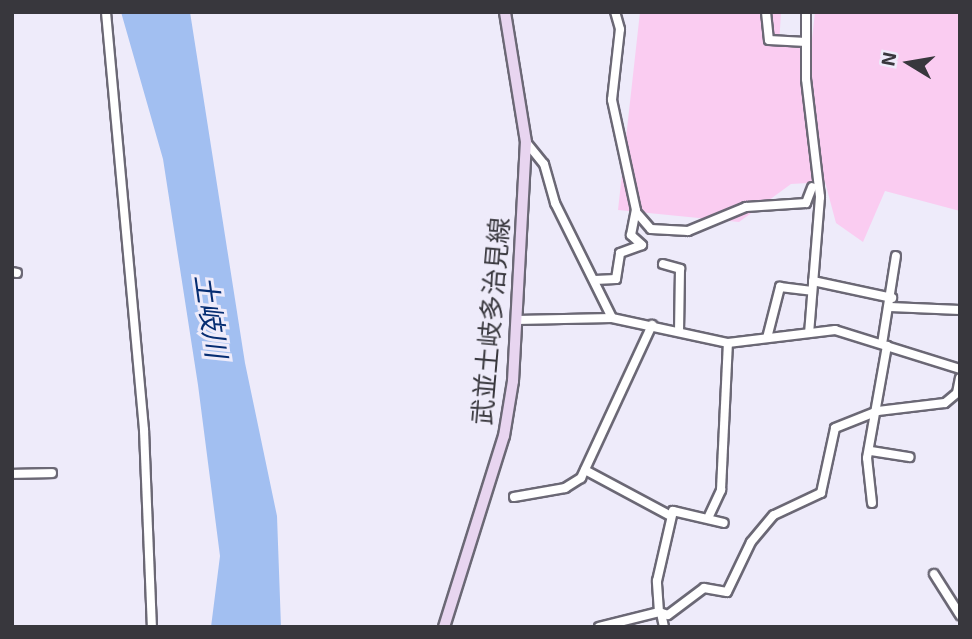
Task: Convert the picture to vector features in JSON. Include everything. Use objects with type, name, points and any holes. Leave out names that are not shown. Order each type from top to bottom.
[{"type":"main road","name":"武並土岐多治見線","points":[[444,627],[504,436],[516,320],[526,142],[505,12]]},
{"type":"street","points":[[106,12],[144,430],[152,627]]},
{"type":"street","points":[[615,12],[620,29],[612,100],[637,213],[651,229],[688,231],[746,207],[806,203],[812,187]]},
{"type":"street","points":[[766,12],[769,40],[806,41]]},
{"type":"street","points":[[806,12],[806,41],[820,197],[809,333]]},
{"type":"street","points":[[526,142],[544,164],[555,203],[612,318]]},
{"type":"street","points":[[594,280],[616,279],[620,253],[642,248],[629,228],[637,213]]},
{"type":"street","points":[[873,503],[871,451],[897,256]]},
{"type":"street","points":[[663,264],[680,269],[679,332]]},
{"type":"street","points":[[767,338],[780,288],[813,286],[891,302],[960,310]]},
{"type":"street","points":[[516,320],[612,318],[728,343],[835,330],[960,369]]},
{"type":"street","points":[[514,497],[565,488],[585,470],[652,326]]},
{"type":"street","points":[[709,516],[721,490],[728,343]]},
{"type":"street","points":[[599,627],[660,613],[668,615],[705,588],[727,592],[751,542],[774,515],[821,493],[835,428],[878,411],[945,403],[957,393],[960,378]]},
{"type":"street","points":[[871,451],[909,457]]},
{"type":"street","points":[[585,470],[669,515],[709,516],[724,523]]},
{"type":"street","points":[[12,474],[52,473]]},
{"type":"street","points":[[664,627],[657,581],[669,515]]},
{"type":"street","points":[[934,574],[960,615]]},
{"type":"shaded area","points":[[640,12],[781,12],[779,46],[811,48],[815,12],[960,12],[960,211],[885,191],[863,242],[836,223],[825,182],[791,184],[739,222],[618,210]]},
{"type":"water","name":"土岐川","points":[[121,12],[190,12],[245,363],[277,516],[281,627],[211,627],[220,556],[198,385],[163,159]]}]
